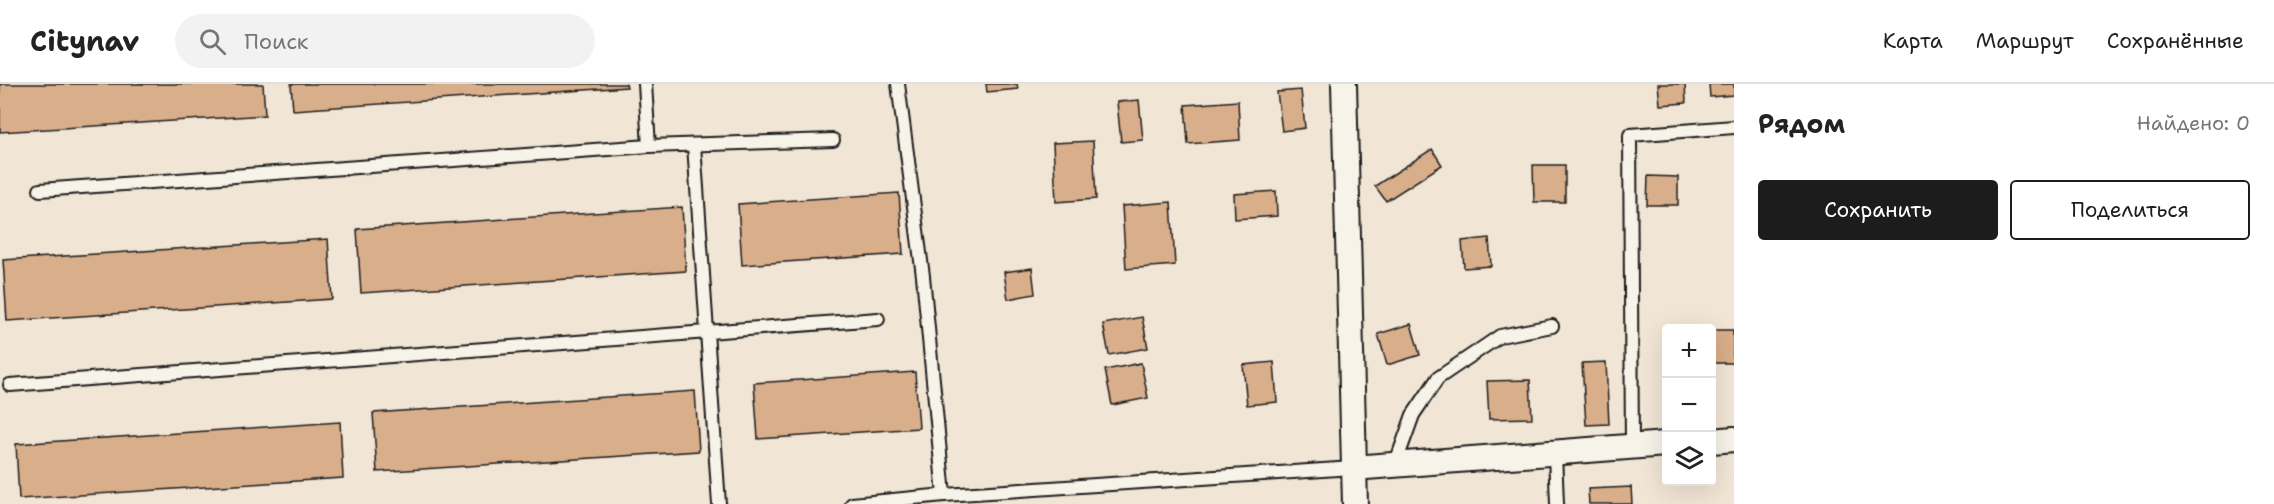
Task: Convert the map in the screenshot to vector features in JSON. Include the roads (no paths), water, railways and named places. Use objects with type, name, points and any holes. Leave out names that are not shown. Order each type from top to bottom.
[{"type":"street","points":[[1344,84],[1355,504]]},
{"type":"street","points":[[1716,441],[1734,439]]},
{"type":"street","points":[[1353,468],[1662,444]]},
{"type":"lane","points":[[645,84],[649,146]]},
{"type":"lane","points":[[898,84],[923,276],[944,495]]},
{"type":"lane","points":[[1632,447],[1630,135],[1734,127]]},
{"type":"lane","points":[[40,190],[649,146],[833,140]]},
{"type":"lane","points":[[694,145],[719,504]]},
{"type":"lane","points":[[10,385],[878,319]]},
{"type":"lane","points":[[1395,465],[1413,415],[1438,378],[1500,336],[1551,326]]},
{"type":"lane","points":[[1555,453],[1557,504]]},
{"type":"lane","points":[[852,504],[944,495],[1353,468]]}]
